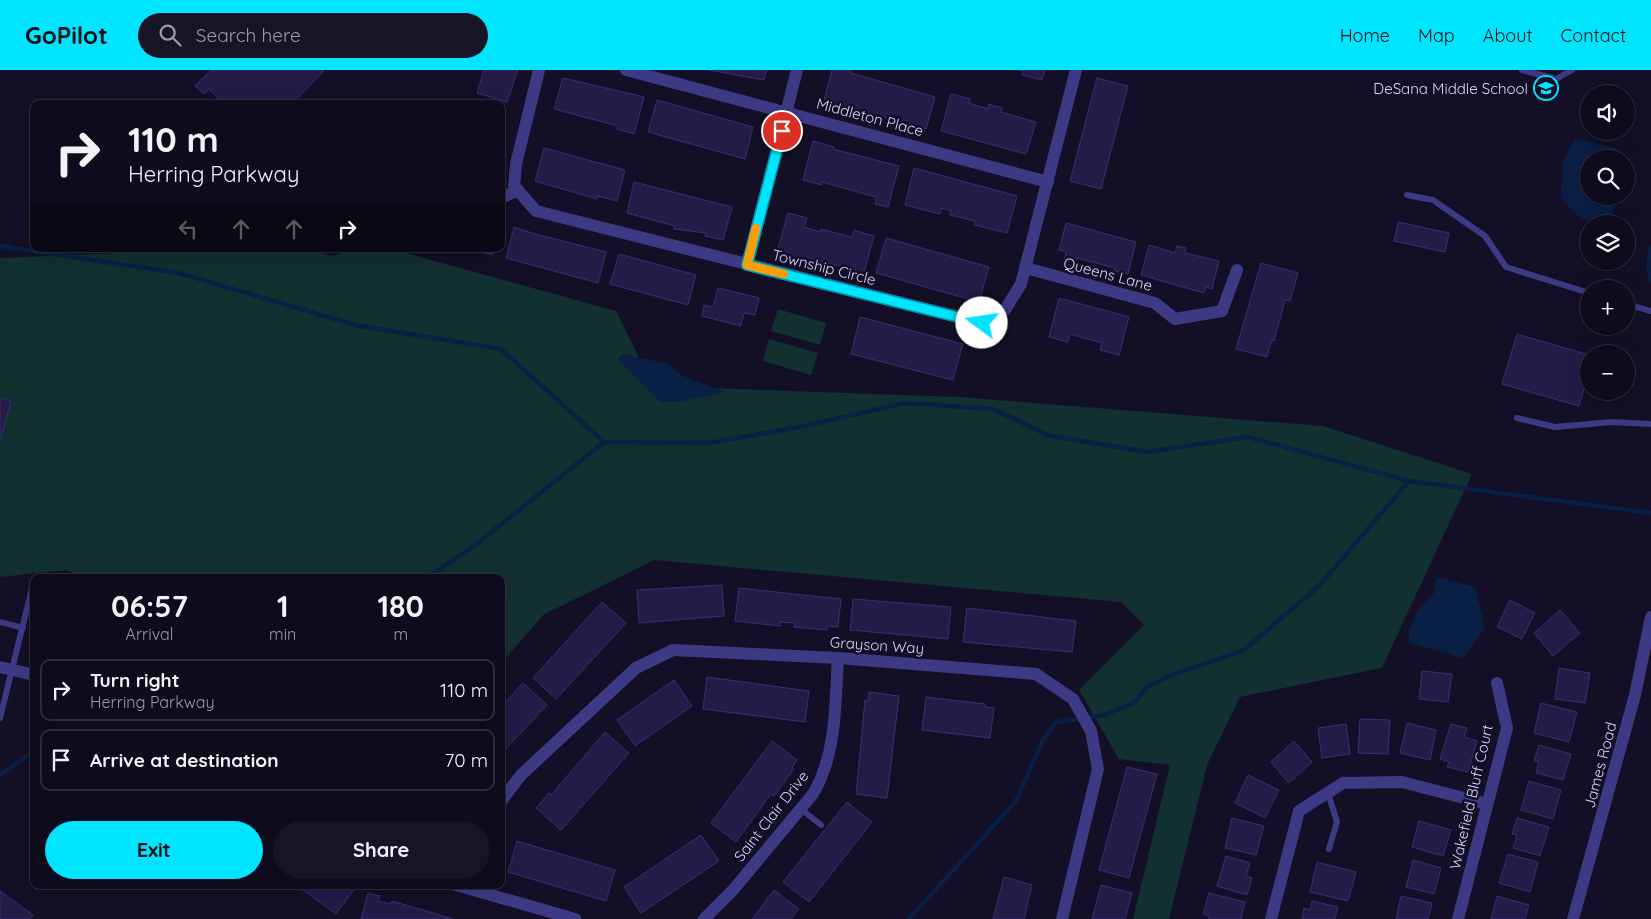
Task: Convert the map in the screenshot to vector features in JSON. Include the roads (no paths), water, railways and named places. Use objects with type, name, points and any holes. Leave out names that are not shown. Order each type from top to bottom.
[{"type":"street","points":[[505,196],[518,190],[514,186],[516,164],[539,70]]},
{"type":"street","name":"Middleton Place","points":[[626,70],[1048,182]]},
{"type":"street","points":[[747,265],[798,70]]},
{"type":"street","name":"Township Circle","points":[[518,190],[536,211],[982,323],[1006,310],[1021,284],[1076,70]]},
{"type":"street","name":"Queens Lane","points":[[1026,268],[1155,303],[1175,319],[1222,311],[1237,270]]},
{"type":"street","name":"James Road","points":[[1573,919],[1635,696],[1651,618]]},
{"type":"street","name":"Grayson Way","points":[[505,797],[521,775],[636,668],[673,650],[838,658],[1036,674],[1073,699],[1091,731],[1098,769],[1062,919]]},
{"type":"street","name":"Saint Clair Drive","points":[[704,919],[728,897],[813,794],[828,763],[833,731],[838,658]]},
{"type":"street","points":[[6,669],[30,674]]},
{"type":"street","name":"Wakefield Bluff Court","points":[[1458,919],[1507,728],[1497,683]]},
{"type":"street","points":[[1271,919],[1300,810],[1343,783],[1402,782],[1487,804]]},
{"type":"street","points":[[479,889],[575,919]]},
{"type":"lane","points":[[1522,70],[1556,79],[1572,70]]},
{"type":"lane","points":[[1407,195],[1433,200],[1485,236],[1506,267],[1580,290]]},
{"type":"lane","points":[[1635,307],[1651,311]]},
{"type":"lane","points":[[1517,418],[1555,426],[1612,422],[1651,424]]},
{"type":"lane","points":[[0,716],[6,669],[22,628],[30,595]]},
{"type":"lane","points":[[0,622],[22,628]]},
{"type":"lane","points":[[1328,793],[1336,822],[1329,849]]},
{"type":"lane","points":[[801,809],[821,825]]},
{"type":"water","points":[[1575,138],[1616,148],[1617,150],[1580,150],[1580,205],[1614,205],[1612,215],[1580,215],[1580,217],[1572,210],[1561,197],[1563,162]]},
{"type":"water","points":[[623,354],[668,364],[681,375],[725,392],[678,402],[660,402],[617,359]]},
{"type":"water","points":[[1436,577],[1475,587],[1485,628],[1463,658],[1409,643],[1409,630],[1417,611],[1434,593]]},
{"type":"waterway","points":[[0,246],[30,251]]},
{"type":"waterway","points":[[1651,248],[1648,265],[1651,280]]},
{"type":"waterway","points":[[40,252],[179,273],[355,325],[501,349],[604,442]]},
{"type":"waterway","points":[[432,574],[474,546],[604,442],[710,443],[804,426],[905,403],[993,409],[1050,436],[1148,452],[1248,437],[1409,481],[1651,513]]},
{"type":"waterway","points":[[909,919],[1016,801],[1043,740],[1056,722],[1104,715],[1134,703],[1147,687],[1172,675],[1244,650],[1319,586],[1409,481]]},
{"type":"waterway","points":[[0,775],[30,754]]},
{"type":"place","name":"DeSana Middle School","points":[[1546,88]]}]
